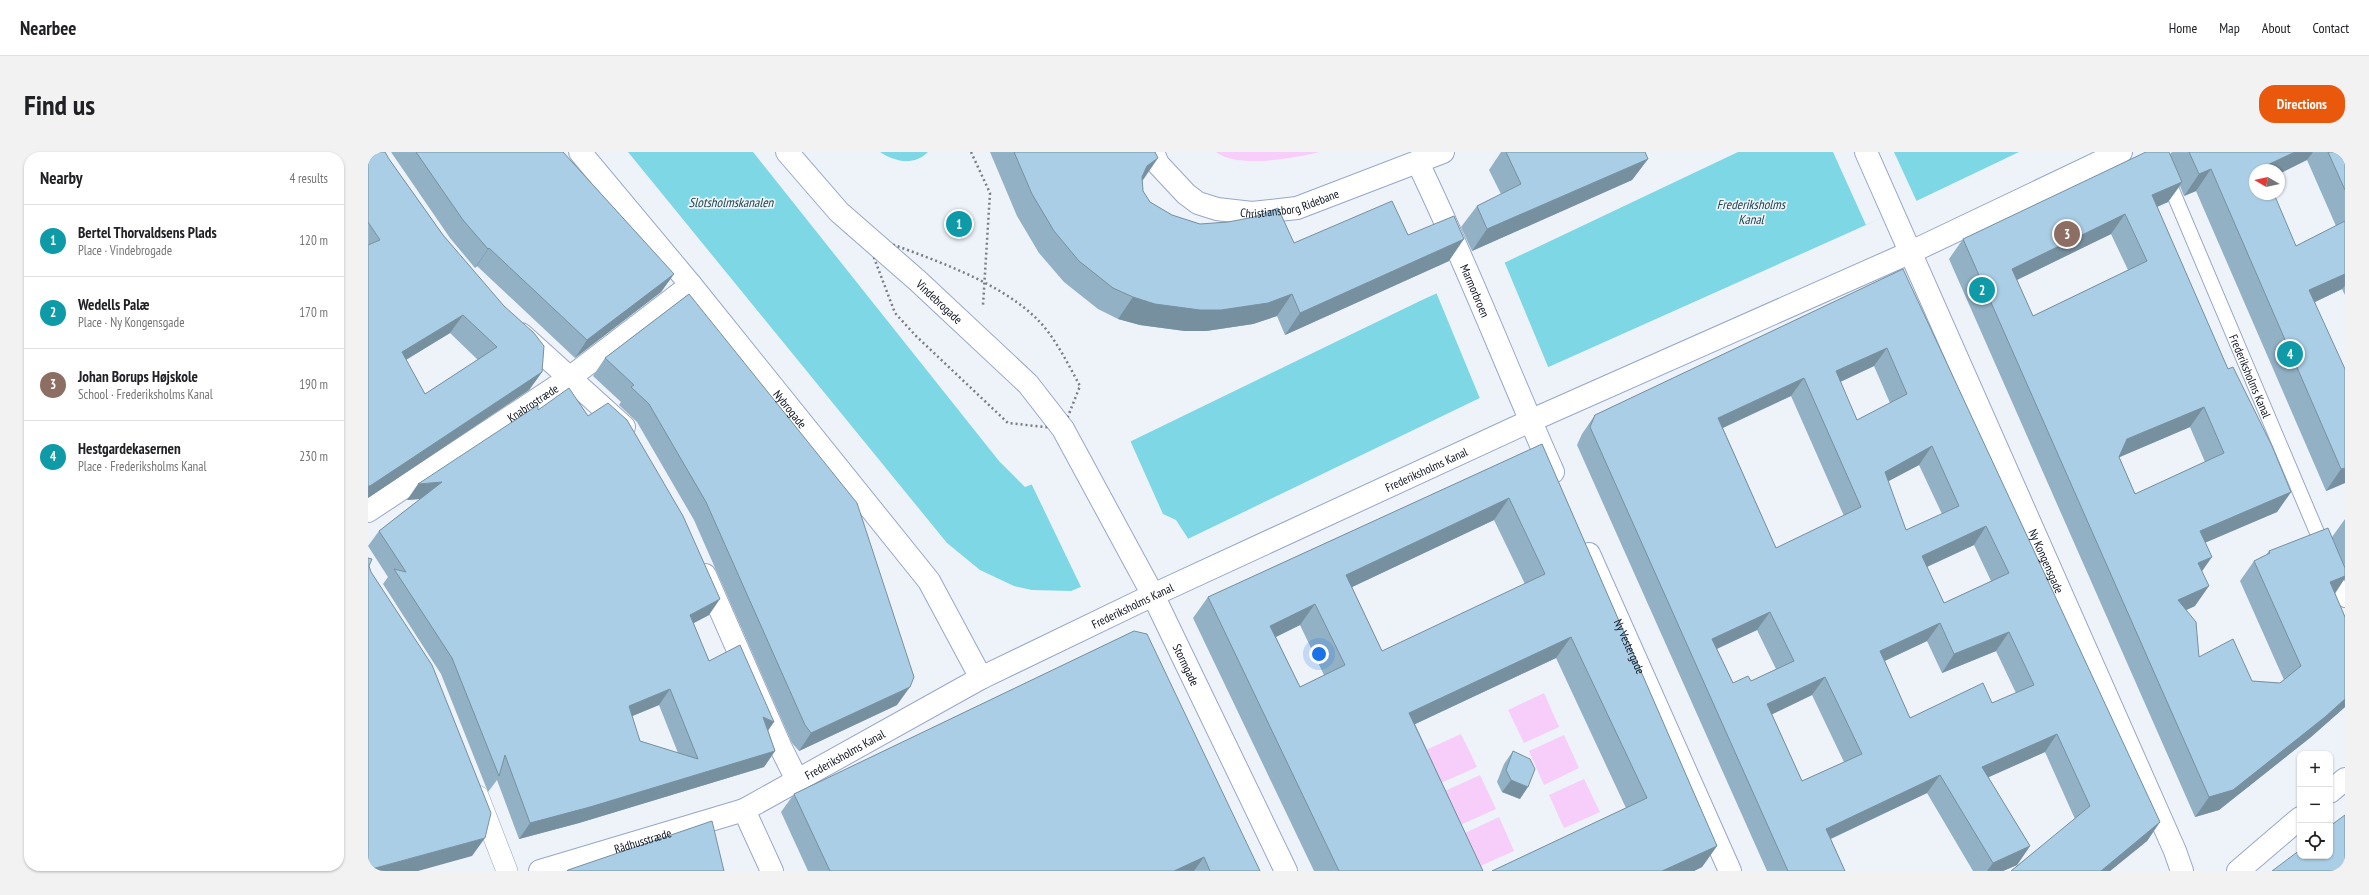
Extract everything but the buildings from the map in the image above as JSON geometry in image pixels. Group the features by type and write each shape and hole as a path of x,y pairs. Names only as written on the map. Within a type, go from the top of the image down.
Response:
{"street":[{"name":"Nybrogade","path":"580,152 691,285 929,581 981,678"},
{"name":"Vindebrogade","path":"787,152 827,200 1028,384 1063,429 1081,461"},
{"name":"Christiansborg Ridebane","path":"1153,152 1158,164 1186,194 1198,203 1217,209 1252,212 1297,208 1418,163 1442,152"},
{"name":"Ny Kongensgade","path":"1866,152 2172,844 2182,871"},
{"name":"Frederiksholms Kanal","path":"744,810 981,678 1152,595 1530,421 1909,252 2121,152"},
{"name":"Marmorbroen","path":"1418,163 1469,273 1530,421"},
{"name":"Knabrostræde","path":"368,511 568,379 691,285"},
{"path":"507,321 568,379 626,428 634,442"},
{"path":"1530,421 1562,493"},
{"name":"Stormgade","path":"1081,461 1152,595 1286,871"},
{"name":"Ny Vestergade","path":"1582,537 1730,871"},
{"path":"696,555 781,748 797,780"},
{"path":"2333,789 2345,779"},
{"path":"472,782 507,871"},
{"path":"744,810 772,871"},
{"name":"Rådhusstræde","path":"540,871 744,810"},
{"path":"2238,871 2297,821"}],"lane":[{"name":"Frederiksholms Kanal","path":"2156,152 2345,600"}],"path":[{"path":"971,152 990,193 985,284 978,337"},
{"path":"865,234 962,273 985,284 1016,301 1038,320 1065,359 1080,386 1063,429 1008,423 916,336 895,313 865,234"}],"shaded area":[{"path":"1216,152 1320,152 1266,161 1251,161 1225,157"},
{"path":"1544,693 1559,727 1524,743 1508,710"},
{"path":"1461,734 1477,767 1441,783 1426,750"},
{"path":"1564,735 1579,768 1544,785 1529,751"},
{"path":"1480,775 1496,809 1460,825 1445,791"},
{"path":"1584,779 1600,812 1564,828 1549,795"},
{"path":"1499,817 1514,851 1478,867 1463,834"}],"water":[{"name":"Frederiksholms Kanal","path":"628,152 753,152 999,461 1025,487 1080,466 1422,300 1506,262 1738,152 2019,152 1866,225 1486,395 1136,564 1071,591 1032,590 1014,586 980,570 947,543"},
{"path":"880,152 928,152 917,159 904,161 892,158"}],"pier":[{"path":"1833,152 1894,152 1917,202 1866,225"},
{"path":"1504,261 1549,369 1481,401 1436,292"},
{"path":"1129,438 1163,514 1176,520 1189,540 1082,589 1031,483 1079,464"}],"place":[{"name":"Bertel Thorvaldsens Plads","path":"959,224"},
{"name":"Johan Borups Højskole","path":"2067,234"},
{"name":"Wedells Palæ","path":"1982,290"},
{"name":"Hestgardekasernen","path":"2290,354"}],"water label":[{"name":"Slotsholmskanalen","path":"731,202"}]}
